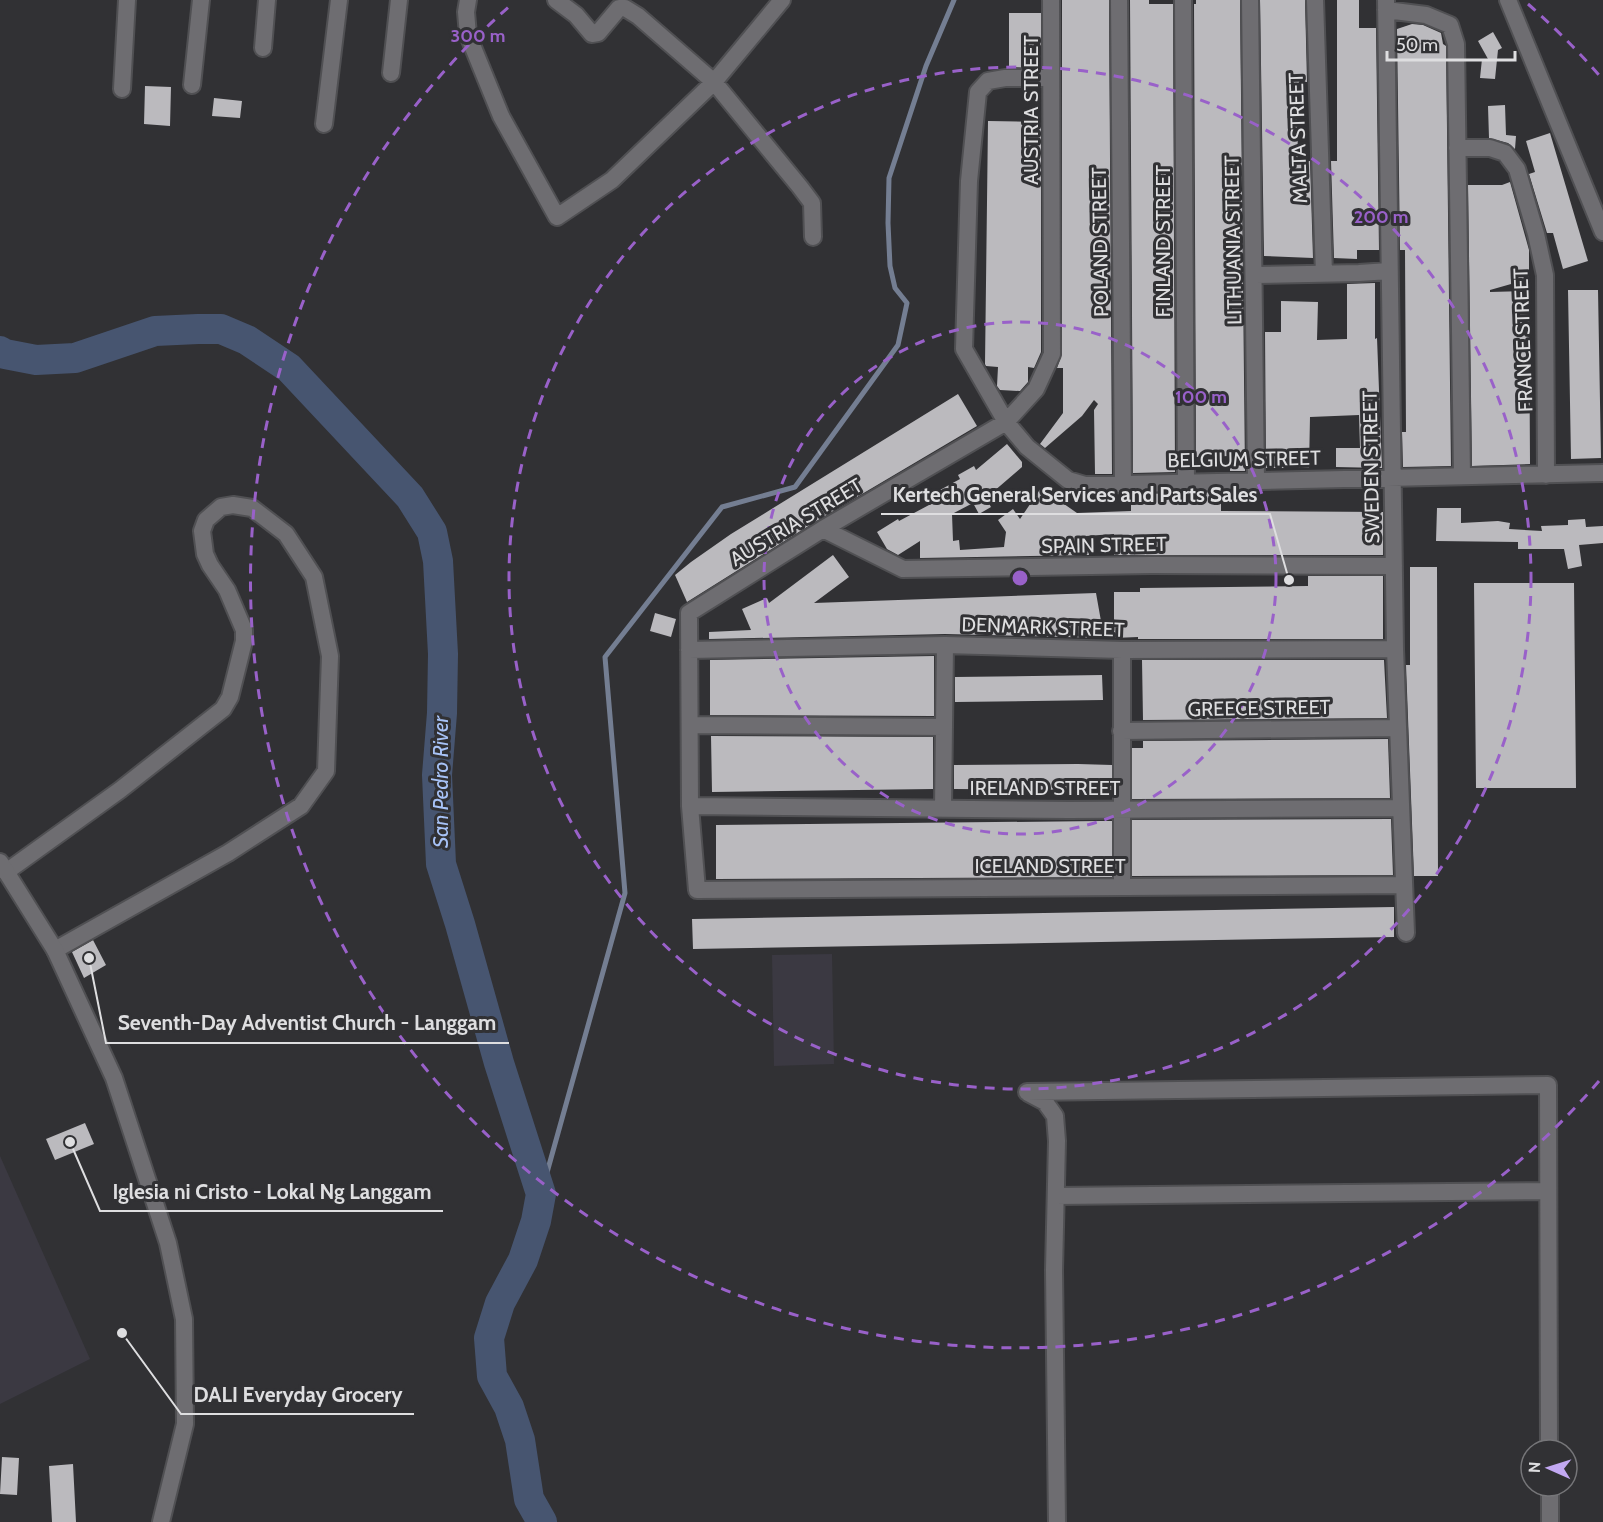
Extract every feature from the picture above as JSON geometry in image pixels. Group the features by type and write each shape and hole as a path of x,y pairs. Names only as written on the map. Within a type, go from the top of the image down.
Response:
{"street":[{"path":"122,89 127,0"},
{"path":"192,85 201,0"},
{"path":"263,48 267,0"},
{"path":"324,124 339,0"},
{"path":"391,73 399,0"},
{"path":"468,0 466,12 468,35 501,116 557,216 612,180 714,82 782,0"},
{"path":"556,0 576,15 592,34 598,33 619,8 626,8 714,82 812,203 813,237"},
{"name":"AUSTRIA STREET","path":"697,890 690,806 689,613 823,529 1006,422 1036,389 1052,354 1051,0"},
{"name":"POLAND STREET","path":"1119,0 1124,484"},
{"name":"FINLAND STREET","path":"1183,0 1186,482"},
{"name":"LITHUANIA STREET","path":"1250,0 1256,480"},
{"name":"MALTA STREET","path":"1315,0 1324,274"},
{"path":"1508,0 1603,232"},
{"path":"1386,5 1426,15 1450,25 1456,44 1462,475"},
{"name":"SWEDEN STREET","path":"1386,5 1395,649 1406,933"},
{"name":"BELGIUM STREET","path":"1051,78 1005,78 988,81 978,92 969,182 964,349 1006,422 1027,447 1068,480 1085,485 1603,473"},
{"name":"FRANCE STREET","path":"1457,148 1490,148 1505,153 1516,169 1536,234 1545,275 1546,475"},
{"path":"1255,275 1389,271"},
{"path":"55,950 228,853 302,806 326,771 330,656 314,577 286,534 252,508 232,505 221,507 206,520 202,531 205,554 227,590 243,630 243,641 230,697 223,709 120,790 3,867 55,950 122,1099 168,1243 184,1319 185,1424 161,1522"},
{"name":"SPAIN STREET","path":"823,529 903,569 1151,564 1394,566"},
{"path":"943,808 945,645"},
{"name":"DENMARK STREET","path":"689,650 945,645 1122,650 1395,649"},
{"path":"1122,650 1122,887"},
{"path":"690,725 944,727"},
{"name":"GREECE STREET","path":"1121,731 1397,728"},
{"name":"IRELAND STREET","path":"690,806 1121,810 1400,808"},
{"name":"ICELAND STREET","path":"697,890 1403,885"},
{"path":"1058,1522 1054,1270 1057,1141 1055,1116 1045,1102 1027,1092 1548,1085 1549,1438"},
{"path":"1056,1197 1548,1191"},
{"path":"1550,1498 1550,1522"}],"shaded area":[{"path":"832,954 834,1064 774,1066 772,955"},
{"path":"0,1156 90,1359 0,1404"}],"building":[{"path":"1062,0 1109,0 1112,474 1095,474 1094,410 1098,404 1094,400 1082,416 1045,448 1040,444 1063,413 1063,368 1057,368 1062,354"},
{"path":"1130,0 1149,0 1149,4 1173,4 1175,472 1133,473"},
{"path":"1196,0 1240,0 1245,471 1230,471 1230,456 1196,457 1194,4"},
{"path":"1260,0 1305,0 1307,82 1305,82 1305,106 1297,106 1298,161 1310,161 1313,258 1264,256"},
{"path":"1337,0 1359,0 1359,28 1376,28 1379,250 1357,250 1357,259 1334,258 1331,161 1337,161"},
{"path":"1009,13 1041,13 1041,68 1009,67"},
{"path":"1412,24 1423,25 1441,33 1443,44 1446,46 1451,466 1403,467 1402,432 1406,432 1405,250 1400,250 1397,29"},
{"path":"1493,32 1502,48 1498,50 1495,79 1480,78 1482,59 1488,59 1478,41"},
{"path":"145,86 171,87 170,126 144,124"},
{"path":"214,98 242,101 240,118 212,116"},
{"path":"1505,105 1506,135 1516,136 1515,149 1508,143 1489,138 1488,106"},
{"path":"988,121 1041,122 1041,352 1034,368 1028,367 1028,382 1020,391 1000,390 997,386 998,367 985,364"},
{"path":"1550,133 1588,261 1563,269 1553,233 1547,233 1529,174 1535,172 1526,141"},
{"path":"1510,182 1529,250 1529,279 1490,290 1490,292 1529,291 1530,464 1472,466 1468,185 1502,185"},
{"path":"1375,283 1375,339 1377,338 1382,468 1336,467 1336,448 1360,448 1359,415 1310,417 1309,468 1266,468 1265,332 1281,332 1281,301 1318,302 1317,340 1347,339 1347,284"},
{"path":"1568,290 1598,290 1601,458 1571,459"},
{"path":"958,394 977,426 818,520 687,602 675,575 691,562 731,534"},
{"path":"1007,444 1022,462 1022,467 986,498 991,507 979,514 973,503 952,514 953,541 959,540 960,550 1004,547 1006,532 998,520 1013,509 1020,519 1041,488 1077,513 1131,511 1131,494 1221,492 1221,511 1383,512 1383,555 1114,555 1114,534 1086,536 1089,555 920,558 920,541 898,555 887,549 877,532 944,497 940,490 960,479 958,475 974,466 976,470"},
{"path":"1437,508 1461,508 1461,523 1498,521 1510,523 1509,529 1542,531 1541,526 1568,525 1568,520 1585,519 1586,527 1603,526 1603,543 1579,545 1582,566 1568,569 1564,549 1518,549 1518,542 1436,541"},
{"path":"833,555 849,577 814,603 1096,593 1104,638 945,634 709,639 709,632 751,630 742,609 767,598 769,603"},
{"path":"1410,567 1437,567 1438,876 1414,876 1406,665 1410,665"},
{"path":"1308,576 1383,576 1383,639 1114,638 1114,592 1140,592 1140,588 1308,586"},
{"path":"1474,583 1574,583 1576,788 1476,788"},
{"path":"655,613 676,619 671,637 650,631"},
{"path":"934,656 934,716 710,715 710,660"},
{"path":"1142,660 1384,660 1387,718 1143,720"},
{"path":"1102,675 1103,700 955,702 955,677"},
{"path":"711,736 933,737 933,789 712,792"},
{"path":"1388,739 1390,798 1132,799 1132,748 1143,748 1143,741"},
{"path":"954,765 1112,765 1112,790 954,789"},
{"path":"1391,819 1393,875 1132,876 1132,820"},
{"path":"1112,821 1112,877 716,879 716,825"},
{"path":"1394,907 1394,937 693,949 692,919"},
{"path":"93,940 106,965 84,978 72,952"},
{"path":"85,1123 94,1144 55,1160 46,1139"},
{"path":"2,1457 19,1458 17,1495 0,1494"},
{"path":"73,1464 76,1522 52,1522 49,1466"}],"waterway":[{"path":"541,1194 625,893 605,657 722,507 795,487 898,345 907,303 895,288 890,266 889,178 926,66 954,0"},
{"name":"San Pedro River","path":"0,351 36,360 75,358 155,331 221,329 247,340 289,368 410,497 432,532 438,561 443,654 442,713 437,775 441,864 499,1063 541,1194 536,1221 523,1260 500,1303 489,1338 492,1376 509,1407 520,1440 529,1499 542,1522"}],"place":[{"name":"Kertech General Services and Parts Sales","path":"1289,580"},
{"name":"Seventh-Day Adventist Church - Langgam","path":"89,958"},
{"name":"Iglesia ni Cristo - Lokal Ng Langgam","path":"70,1142"},
{"name":"DALI Everyday Grocery","path":"122,1333"}]}
